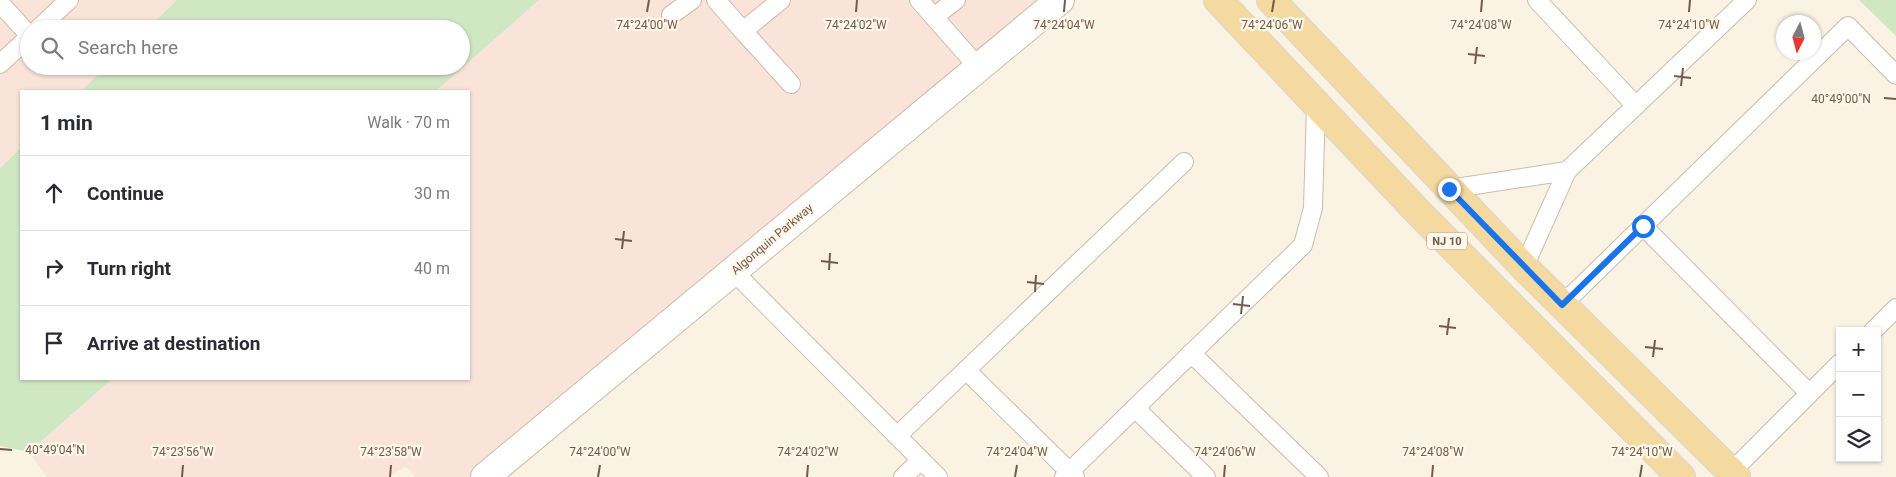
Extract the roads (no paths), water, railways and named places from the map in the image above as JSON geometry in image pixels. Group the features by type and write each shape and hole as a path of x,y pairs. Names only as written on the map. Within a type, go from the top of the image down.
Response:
{"main road":[{"name":"NJ 10","path":"1218,0 1418,212 1681,477"},
{"name":"NJ 10","path":"1271,0 1524,267 1733,474"},
{"path":"1295,0 1318,51"}],"street":[{"name":"Algonquin Parkway","path":"484,477 1060,0"}],"lane":[{"path":"48,20 69,0"},
{"path":"671,15 692,0"},
{"path":"716,0 791,84"},
{"path":"743,31 781,0"},
{"path":"919,0 978,67"},
{"path":"934,17 956,0"},
{"path":"1537,0 1636,106"},
{"path":"1524,267 1567,171 1747,0"},
{"path":"0,3 20,26"},
{"path":"1562,305 1848,26 1896,75"},
{"path":"0,64 20,45"},
{"path":"966,370 1069,475 1135,408 1303,245 1313,208 1316,105"},
{"path":"897,436 1184,162"},
{"path":"1449,189 1567,171"},
{"path":"1643,226 1809,393"},
{"path":"733,271 938,477"},
{"path":"1876,327 1896,308"},
{"path":"1191,353 1319,477"},
{"path":"1733,474 1836,367"},
{"path":"1135,408 1206,477"},
{"path":"903,477 921,460"}]}
